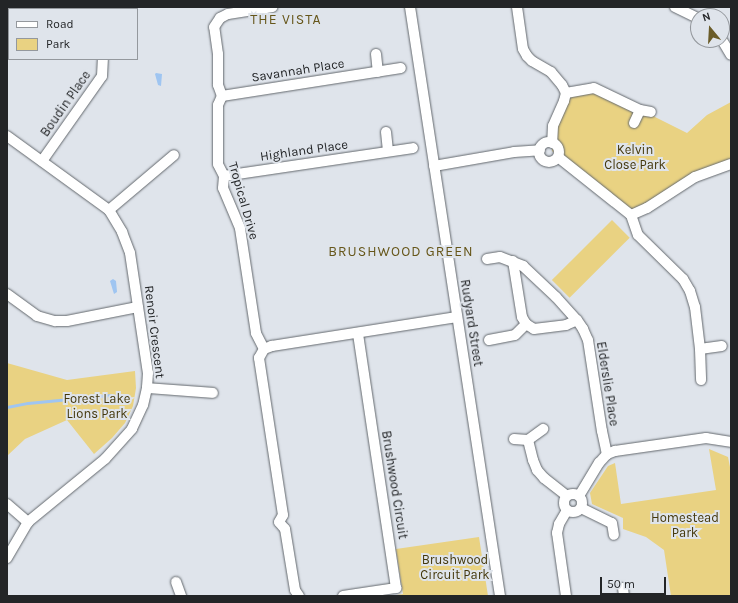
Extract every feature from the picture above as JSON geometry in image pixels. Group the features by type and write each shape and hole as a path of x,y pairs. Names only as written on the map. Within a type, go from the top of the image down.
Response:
{"street":[{"name":"Tropical Drive","path":"264,349 256,333 240,228 224,188 224,176 218,164 218,105 222,96 218,85 218,54 214,27 220,18 228,14 272,7"},
{"name":"Rudyard Street","path":"410,7 500,596"},
{"path":"517,7 523,49 532,61 551,72 562,85 566,93 553,126 552,143 559,150 558,157 552,162 545,161 541,157 540,150"},
{"path":"675,7 690,14"},
{"path":"376,54 378,72"},
{"name":"Boudin Place","path":"42,161 100,80 104,68 103,60"},
{"path":"536,76 542,67"},
{"name":"Savannah Place","path":"222,96 401,68"},
{"path":"566,93 594,88 640,110 651,112"},
{"path":"634,123 640,110"},
{"path":"386,132 388,151"},
{"name":"Renoir Crescent","path":"7,136 110,210 122,232 130,253 148,373 148,388 143,405 132,429 119,445 28,522 7,558"},
{"path":"434,166 514,152 540,150 545,144 552,143"},
{"name":"Highland Place","path":"224,176 413,148"},
{"path":"110,210 174,155"},
{"path":"558,157 631,214 638,235 683,279 690,291 695,307 700,349 701,380"},
{"path":"631,214 647,208 695,176 731,164"},
{"name":"Elderslie Place","path":"487,259 500,257 523,266 577,320 588,340 607,454"},
{"path":"513,261 522,317 526,324 534,329 566,325 577,320"},
{"path":"7,294 37,316 55,321 67,321 138,307"},
{"path":"299,596 295,590 286,529 279,522 283,515 259,358 264,349 272,346 457,318"},
{"path":"489,340 515,335 526,324"},
{"name":"Brushwood Circuit","path":"343,596 396,588 358,333"},
{"path":"700,349 722,346"},
{"path":"148,388 213,393"},
{"path":"514,439 528,440 543,429"},
{"path":"578,496 599,463 607,454 706,438 731,442"},
{"path":"528,440 537,470 544,478 567,496"},
{"path":"573,494 578,496 582,502 581,508 574,513 567,510 564,503 567,496 573,494"},
{"path":"7,504 28,522"},
{"path":"581,508 612,523 614,535"},
{"path":"566,596 557,533 559,524 567,510"},
{"path":"176,582 180,596"}],"green space":[{"name":"Kelvin Close Park","path":"588,88 651,112 655,117 687,133 707,115 731,102 731,164 631,215 552,151 552,143 566,93"},
{"path":"612,220 630,238 570,298 552,280"},
{"name":"Forest Lake Lions Park","path":"7,363 67,380 135,371 136,388 133,406 125,423 112,438 94,454 67,420 25,439 7,456"},
{"name":"Homestead Park","path":"709,449 728,457 731,472 731,596 671,596 664,550 646,537 623,529 623,518 592,504 590,493 608,466 615,463 621,504 716,490"},
{"name":"Brushwood Circuit Park","path":"479,537 488,596 390,596 403,594 396,549"}],"water":[{"path":"156,73 162,74 161,86 158,85"},
{"path":"113,279 116,281 117,292 114,294 110,281"}],"waterway":[{"path":"7,407 28,403 111,395"}],"district":[{"name":"THE VISTA","path":"286,20"},
{"name":"BRUSHWOOD GREEN","path":"401,252"}]}
